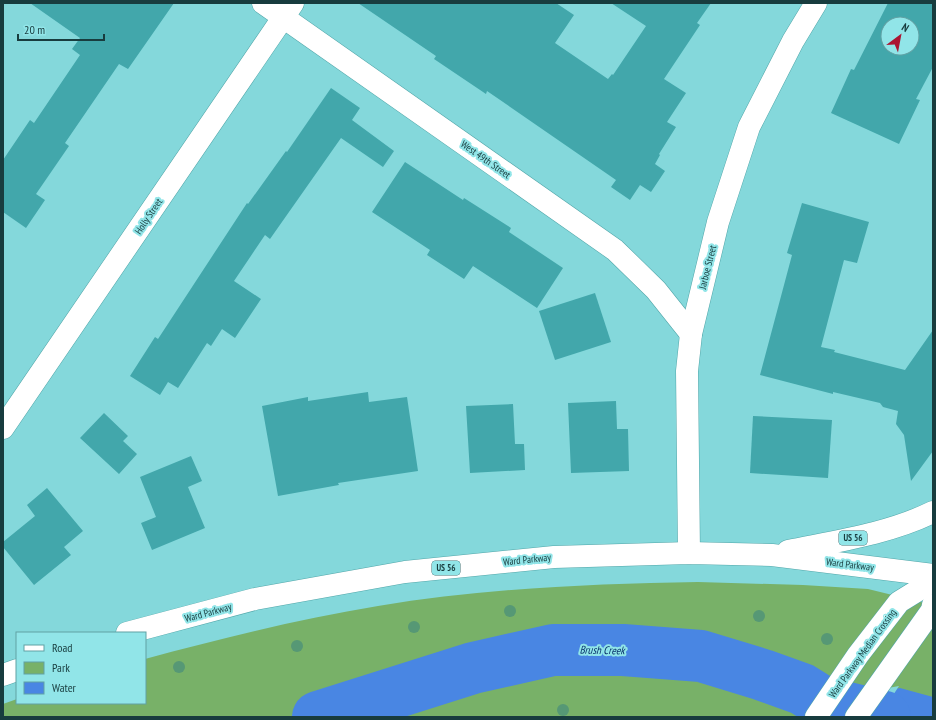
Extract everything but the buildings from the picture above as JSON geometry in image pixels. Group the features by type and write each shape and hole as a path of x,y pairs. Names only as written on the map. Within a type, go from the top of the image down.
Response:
{"main road":[{"name":"West 49th Street","path":"263,3 288,10 614,250 656,290 691,334"},
{"name":"Jarboe Street","path":"689,553 688,371 691,334 718,222 749,127 793,41 816,3"},
{"name":"Holly Street","path":"3,428 288,10"},
{"name":"US 56","path":"772,555 877,532 933,512"},
{"name":"Ward Parkway","path":"131,632 255,599 405,572 554,557 689,553 772,555 933,575"},
{"name":"Ward Parkway Median Crossing","path":"816,717 858,655 899,602 933,581"},
{"path":"856,717 890,667 932,610 933,604"},
{"path":"3,675 16,670"}],"green space":[{"path":"698,582 803,585 868,589 933,605 933,717 3,717 3,704 16,699 16,704 146,704 146,659 232,636 290,623 378,606 458,595 538,588"}],"water":[{"path":"900,688 933,697 933,717 836,717 823,702"}],"pier":[{"path":"899,686 879,717 834,717 821,703 822,700"}],"waterway":[{"name":"Brush Creek","path":"318,717 473,668 553,650 623,650 701,656 802,689 823,702 885,717"}]}
